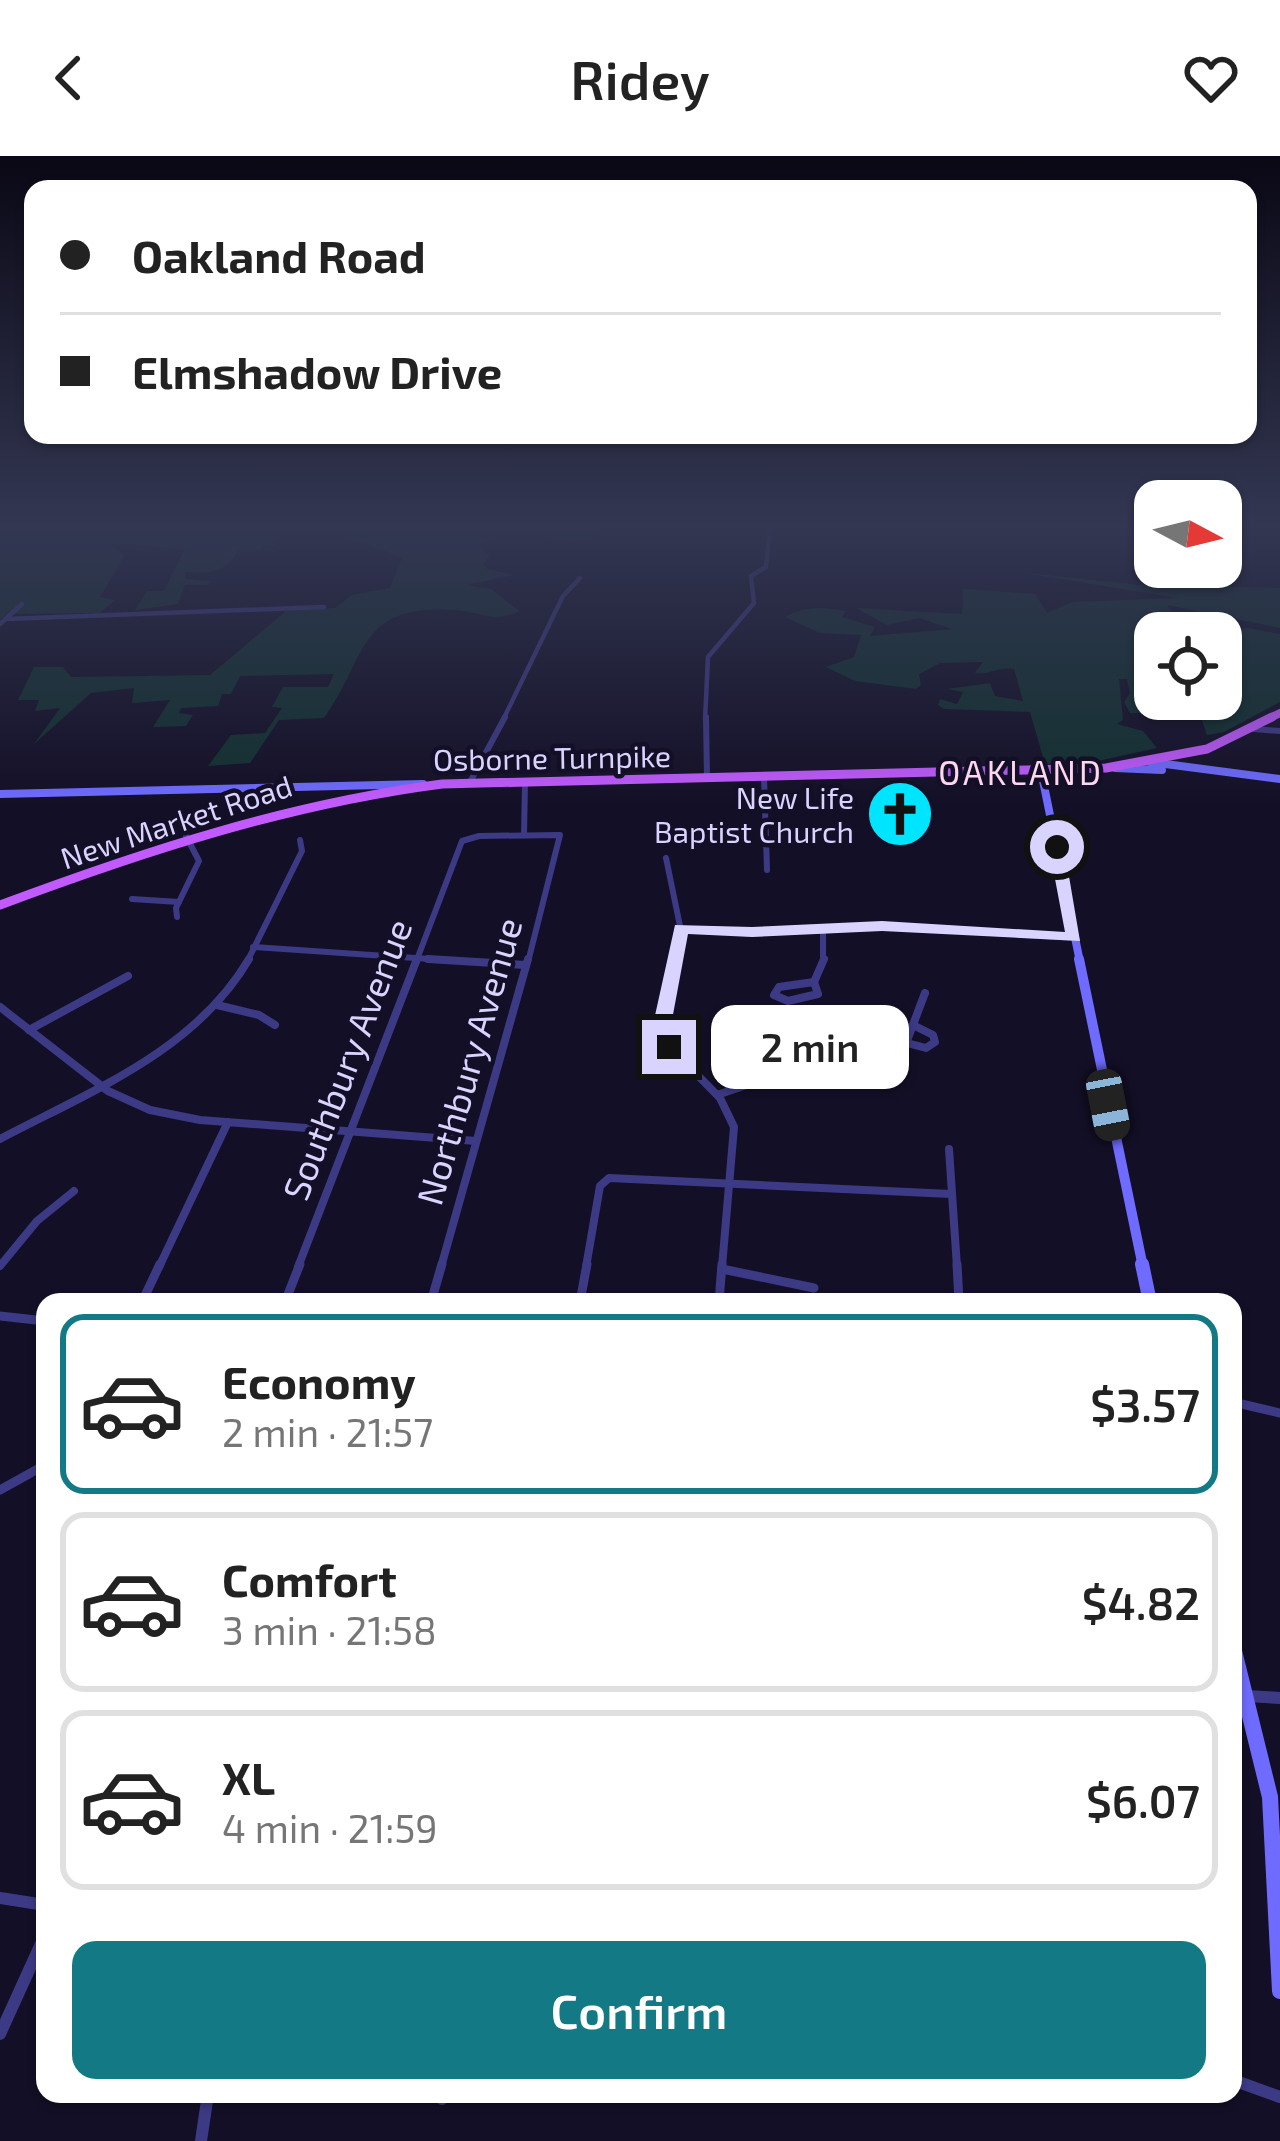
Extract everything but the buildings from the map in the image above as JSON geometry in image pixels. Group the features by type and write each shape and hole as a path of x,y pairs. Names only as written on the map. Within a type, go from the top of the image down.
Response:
{"main road":[{"name":"Osborne Turnpike","path":"442,784 1106,768 1169,759 1254,729 1280,713"},
{"name":"New Market Road","path":"0,905 186,836 378,788 442,784"}],"street":[{"path":"0,625 5,620"},
{"path":"469,784 553,620"},
{"path":"707,778 706,664 741,620"},
{"path":"1254,729 1280,731"},
{"path":"1169,759 1183,768"},
{"path":"1150,762 1280,779"},
{"path":"1106,768 1219,772"},
{"path":"1042,771 1148,1293"},
{"path":"764,777 767,870"},
{"path":"524,782 524,835"},
{"path":"310,786 328,788 334,798"},
{"path":"0,794 378,788"},
{"name":"Northbury Avenue","path":"434,1293 562,836 524,835"},
{"name":"Southbury Avenue","path":"287,1293 465,839 524,835"},
{"path":"177,917 179,902 199,861 186,836"},
{"path":"0,1139 179,1038 217,1005 302,851 300,840"},
{"path":"666,858 681,928 663,1020 669,1047 720,1094 734,1127 720,1293"},
{"path":"132,899 179,902"},
{"path":"681,928 903,926 1074,938"},
{"path":"814,982 779,987 773,995 788,1001 818,994 814,982 826,955 823,930"},
{"path":"252,947 526,965"},
{"path":"29,1030 128,976"},
{"path":"720,1094 792,1070 870,1062 907,1042 917,1028 925,993"},
{"path":"217,1005 275,1024"},
{"path":"0,1007 98,1084 150,1110 228,1122 476,1141"},
{"path":"907,1042 926,1048 935,1042 933,1035 917,1028"},
{"path":"663,1072 682,1063"},
{"path":"146,1293 228,1122"},
{"path":"949,1150 958,1293"},
{"path":"582,1293 600,1186 605,1180 624,1177 951,1194"},
{"path":"0,1266 28,1230 74,1191"},
{"path":"722,1269 814,1288"},
{"path":"0,1316 36,1320"},
{"path":"1242,1404 1280,1413"},
{"path":"0,1490 36,1470"},
{"path":"1242,1678 1270,1796 1280,1991"},
{"path":"1247,1696 1280,1698"},
{"path":"0,1898 36,1904"},
{"path":"0,2034 36,1955"},
{"path":"1242,2083 1280,2097"},
{"path":"201,2141 207,2103"}],"green space":[{"path":"276,620 391,620 369,638 324,718 279,720 250,763 208,766 231,735 265,733 282,708 272,707 283,687 328,687 334,674 240,676 231,694 222,694 218,706 181,708 179,713 193,715 186,726 153,727 170,700 132,703 134,688 91,693 34,744 60,708 35,711 39,700 18,700 34,667 63,667 71,677 210,675"},
{"path":"791,620 851,620 875,627 870,636 952,629 924,620 1134,620 1134,713 1124,702 1130,693 1127,679 1119,679 1123,720 1117,724 1143,731 1157,748 1089,763 1045,764 1030,712 938,705 940,699 957,704 963,692 947,689 990,683 995,696 1023,701 1014,669 975,673 983,662 940,663 919,674 921,685 916,689 855,681 826,667 854,657 861,635 820,633"},
{"path":"877,620 912,620 887,625"},
{"path":"1242,620 1242,620 1280,620 1280,628"},
{"path":"1242,628 1280,634 1280,702 1224,732 1207,735 1202,720 1242,720"}],"place":[{"name":"New Life Baptist Church","path":"900,814"}],"district":[{"name":"OAKLAND","path":"1021,772"}],"route":[{"path":"669,1047 663,1020 681,928 752,932 882,926 1074,938 1057,847"}]}
